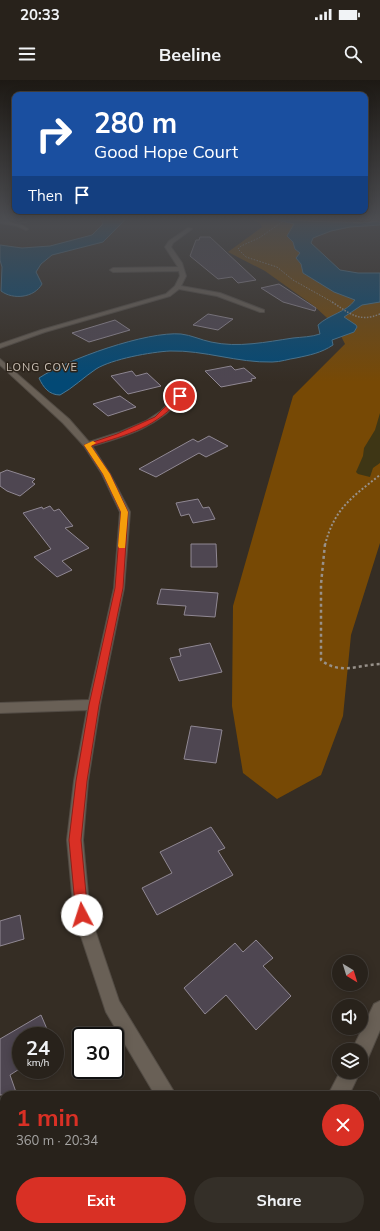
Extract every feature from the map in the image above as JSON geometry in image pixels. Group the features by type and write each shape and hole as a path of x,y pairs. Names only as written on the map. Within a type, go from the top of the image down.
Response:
{"street":[{"path":"0,346 86,318 168,295 178,287 183,276 182,274"},
{"path":"178,287 218,294 262,312"},
{"path":"0,362 66,421 87,445 106,474 125,512 119,588 94,705 81,781 75,840 82,915 112,1006 164,1091"},
{"path":"87,445 119,435 157,418 180,396"},
{"path":"0,708 94,705"},
{"path":"365,1043 380,1010"},
{"path":"340,1091 347,1079"}],"path":[{"path":"285,274 293,280 312,289 355,317 365,319 375,317 380,314"},
{"path":"380,475 351,499 337,514 331,524 324,550 320,588 321,660 326,665 336,669 346,669 360,665 380,664"}],"shaded area":[{"path":"269,274 345,274 380,288 380,543 351,635 343,716 321,775 277,799 243,773 232,706 233,606 293,396 345,344 336,326 314,306"}],"sand":[{"path":"380,413 380,463 373,468 370,477 358,474 356,472 363,456 364,448 375,430"}],"water":[{"path":"2,274 37,274 42,284 38,289 29,295 11,296 1,291"},
{"path":"304,274 380,274 380,302 362,305 344,317 356,325 357,327 354,332 332,340 333,345 320,352 278,362 246,361 183,351 142,354 103,365 60,395 53,394 47,390 39,378 69,363 108,348 166,334 188,335 221,344 242,344 262,343 320,334 318,325 347,308 355,300 334,292"}],"building":[{"path":"212,274 249,274 256,280 238,283 232,277 218,279"},
{"path":"279,284 316,308 315,311 283,302 261,288"},
{"path":"208,314 233,319 218,330 193,325"},
{"path":"115,320 130,330 89,342 72,333"},
{"path":"231,366 235,370 244,368 256,378 251,379 252,381 221,387 205,371"},
{"path":"132,371 136,376 147,373 161,386 128,394 111,376"},
{"path":"120,396 136,407 108,416 93,404"},
{"path":"209,436 228,446 206,457 199,453 156,477 139,469 193,439 198,442"},
{"path":"7,470 35,479 32,482 35,484 20,496 7,491 0,486 0,473"},
{"path":"198,499 203,508 209,507 215,519 193,523 189,514 181,516 176,503"},
{"path":"50,506 54,511 59,509 73,526 65,528 89,548 62,561 72,570 57,577 34,557 51,549 23,513"},
{"path":"191,544 216,544 217,567 191,567"},
{"path":"161,589 218,593 215,617 184,615 186,606 157,604"},
{"path":"210,643 222,672 179,681 170,658 181,656 179,649"},
{"path":"191,726 222,730 216,763 184,759"},
{"path":"211,827 225,848 218,851 233,875 157,915 142,888 172,873 160,852"},
{"path":"20,915 24,939 0,946 0,921"},
{"path":"256,940 273,958 263,966 291,996 256,1030 226,995 205,1014 184,988 235,943 243,952"},
{"path":"41,1015 46,1027 20,1027"},
{"path":"12,1032 12,1074 10,1075 16,1091 0,1091 0,1039"}],"slow traffic":[{"path":"93,443 87,445 106,474 125,512 122,546"}],"district":[{"name":"LONG COVE","path":"42,367"}],"route":[{"path":"82,915 75,840 81,781 94,705 119,588 125,512 106,474 87,445 142,426 157,418 180,396"}]}
